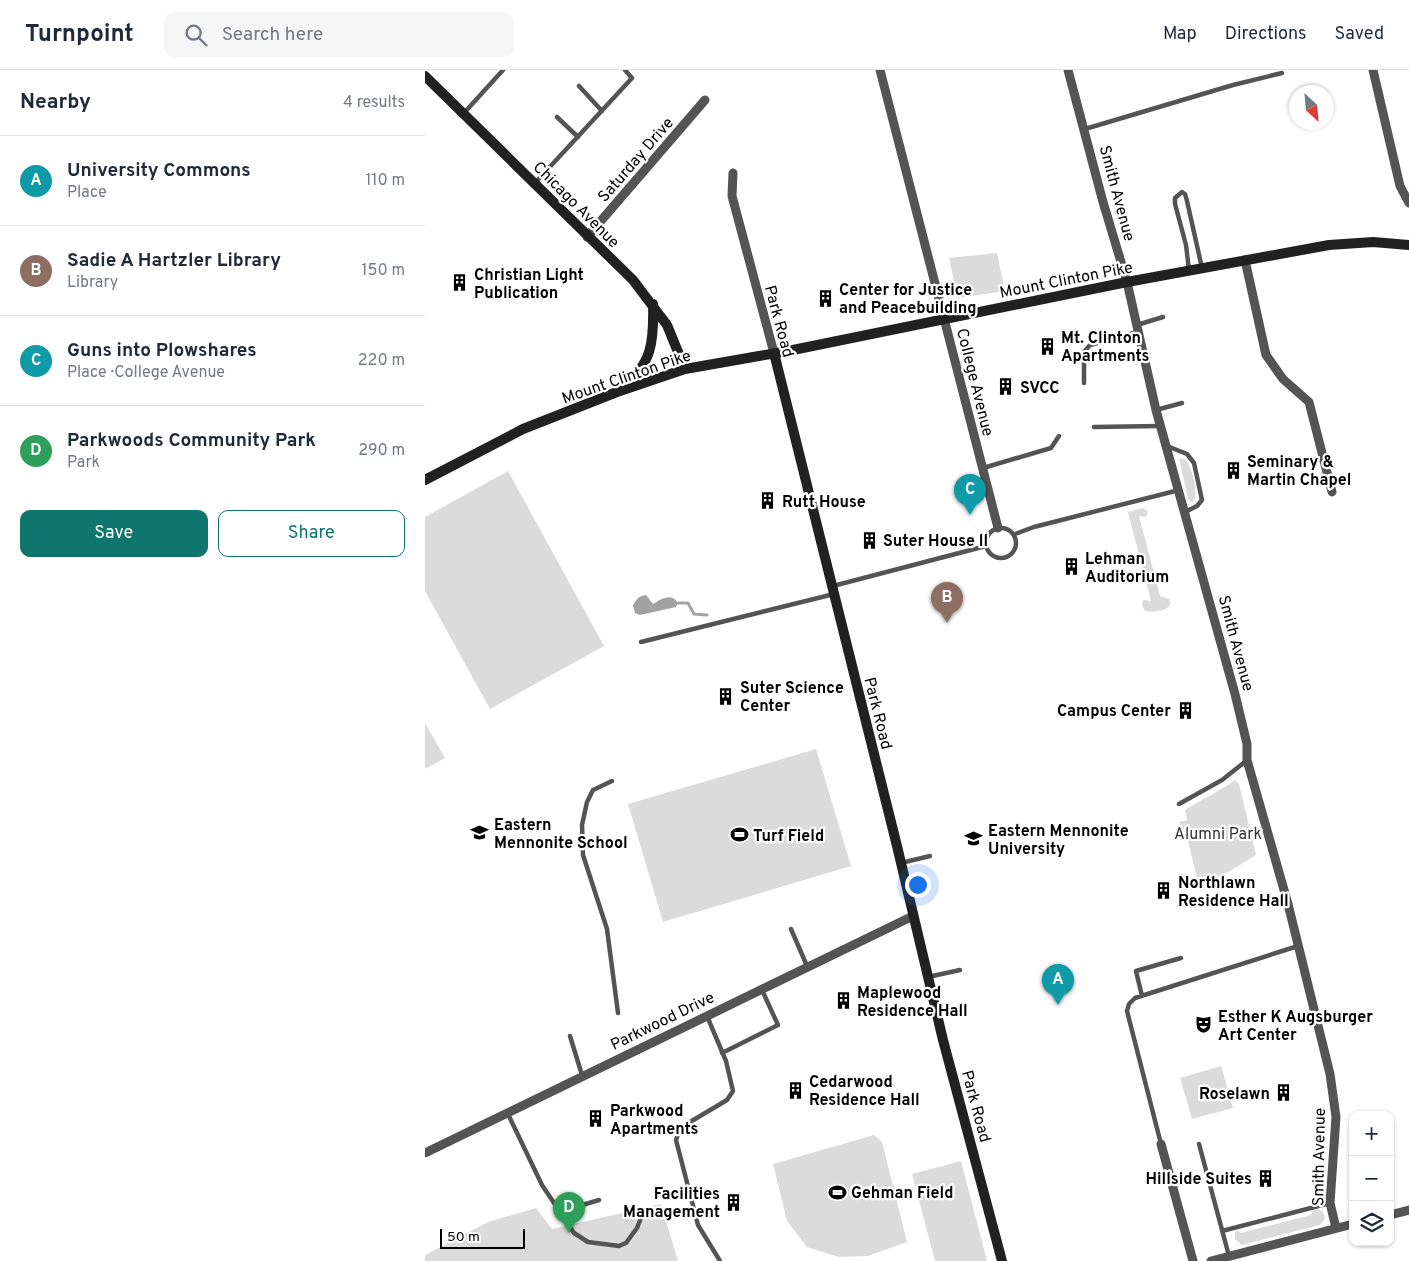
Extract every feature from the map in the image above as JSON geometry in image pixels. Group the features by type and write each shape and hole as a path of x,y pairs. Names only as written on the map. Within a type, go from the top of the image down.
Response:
{"street":[{"name":"College Avenue","path":"880,70 998,528"},
{"name":"Smith Avenue","path":"1068,70 1103,202 1127,282 1160,426 1235,694 1247,744 1247,760 1298,946 1334,1095 1336,1117 1330,1203 1336,1228"},
{"path":"1373,70 1400,186 1409,203"},
{"name":"Chicago Avenue","path":"425,76 535,183 587,237 633,280 653,303 673,336 685,369"},
{"name":"Saturday Drive","path":"587,237 705,100"},
{"name":"Park Road","path":"733,173 732,196 774,353 928,977 1002,1261"},
{"name":"Mount Clinton Pike","path":"425,480 492,443 606,396 685,369 1245,260 1340,244 1373,242 1409,245"},
{"path":"1245,260 1266,355 1283,379 1309,402 1332,492"},
{"path":"606,396 632,378 649,356 654,333 653,303"},
{"name":"Parkwood Drive","path":"425,1152 913,916"},
{"path":"1161,1144 1193,1261"},
{"path":"1394,1214 1409,1210"},
{"path":"1211,1261 1349,1225"}],"lane":[{"path":"464,113 503,70"},
{"path":"535,183 632,78 625,70"},
{"path":"1085,129 1233,86 1282,74"},
{"path":"579,86 602,110"},
{"path":"557,117 578,137"},
{"path":"1189,270 1186,244 1175,204 1175,198 1182,192 1185,194 1187,201 1202,268"},
{"path":"1084,383 1084,352 1090,345 1137,329 1163,317"},
{"path":"1156,410 1182,404"},
{"path":"1094,427 1160,426"},
{"path":"983,468 1051,448 1059,436"},
{"path":"1166,446 1187,454 1193,463 1202,500 1197,506 1185,512"},
{"path":"1015,534 1034,527 1179,490"},
{"path":"998,528 1007,528 1015,534 1016,548 1006,558 995,557 986,546 987,536 998,528"},
{"path":"641,642 986,546"},
{"path":"1179,804 1222,780 1247,760"},
{"path":"612,780 593,790 587,802 582,835 583,855 607,929 618,1013"},
{"path":"901,863 930,856"},
{"path":"791,930 807,966"},
{"path":"1161,1144 1127,1011 1131,1001 1298,946"},
{"path":"1143,996 1135,970 1181,958"},
{"path":"928,977 960,970"},
{"path":"722,1053 778,1025 761,988"},
{"path":"707,1015 722,1053 733,1086 733,1093 727,1100 680,1128 676,1140 698,1225 720,1261"},
{"path":"570,1036 582,1075"},
{"path":"507,1112 542,1185 574,1233 588,1242 619,1246 626,1243 637,1228 643,1213"},
{"path":"1199,1144 1229,1256"},
{"path":"559,1212 599,1200"},
{"path":"1223,1231 1330,1203"}],"green space":[{"path":"997,253 1005,291 958,298 949,258"},
{"path":"1179,458 1185,459 1192,472 1195,484 1195,499 1192,502 1188,499"},
{"path":"508,471 604,646 490,709 425,591 425,517"},
{"path":"1143,508 1148,512 1146,517 1139,516 1160,596 1169,599 1171,604 1163,610 1156,612 1145,611 1142,606 1143,600 1151,601 1128,512"},
{"path":"425,723 445,758 425,769"},
{"name":"Turf Field","path":"816,749 851,866 663,922 628,804"},
{"name":"Alumni Park","path":"1235,780 1239,784 1256,855 1230,871 1199,885 1186,834 1179,822 1187,820 1185,810"},
{"path":"1221,1066 1233,1108 1192,1119 1180,1078"},
{"name":"Gehman Field","path":"874,1135 882,1142 907,1242 868,1256 839,1257 807,1247 787,1221 773,1164"},
{"path":"961,1161 987,1261 935,1261 912,1174"},
{"path":"661,1204 678,1261 425,1261 425,1255 488,1222 536,1208 552,1229"},
{"path":"1317,1209 1323,1212 1325,1218 1320,1225 1242,1245 1235,1239 1235,1232 1237,1230 1241,1233 1311,1215"}],"shaded area":[{"path":"646,595 653,604 669,597 678,603 676,607 640,615 635,613 633,606 635,601"}],"waterway":[{"path":"678,603 688,603 694,614 707,615"}],"place":[{"name":"Christian Light Publication","path":"460,283"},
{"name":"Center for Justice and Peacebuilding","path":"825,298"},
{"name":"Mt. Clinton Apartments","path":"1047,346"},
{"name":"SVCC","path":"1006,387"},
{"name":"Seminary & Martin Chapel","path":"1233,470"},
{"name":"Rutt House","path":"768,501"},
{"name":"Guns into Plowshares","path":"970,515"},
{"name":"Suter House ll","path":"869,540"},
{"name":"Lehman Auditorium","path":"1071,567"},
{"name":"Sadie A Hartzler Library","path":"947,623"},
{"name":"Suter Science Center","path":"726,696"},
{"name":"Campus Center","path":"1185,710"},
{"name":"Eastern Mennonite School","path":"480,833"},
{"name":"Turf Field","path":"739,835"},
{"name":"Eastern Mennonite University","path":"974,839"},
{"name":"Northlawn Residence Hall","path":"1164,891"},
{"name":"Maplewood Residence Hall","path":"843,1001"},
{"name":"University Commons","path":"1058,1005"},
{"name":"Esther K Augsburger Art Center","path":"1204,1025"},
{"name":"Cedarwood Residence Hall","path":"795,1090"},
{"name":"Roselawn","path":"1284,1093"},
{"name":"Parkwood Apartments","path":"596,1119"},
{"name":"Hillside Suites","path":"1266,1178"},
{"name":"Gehman Field","path":"837,1192"},
{"name":"Facilities Management","path":"734,1202"},
{"name":"Parkwoods Community Park","path":"569,1233"}]}
